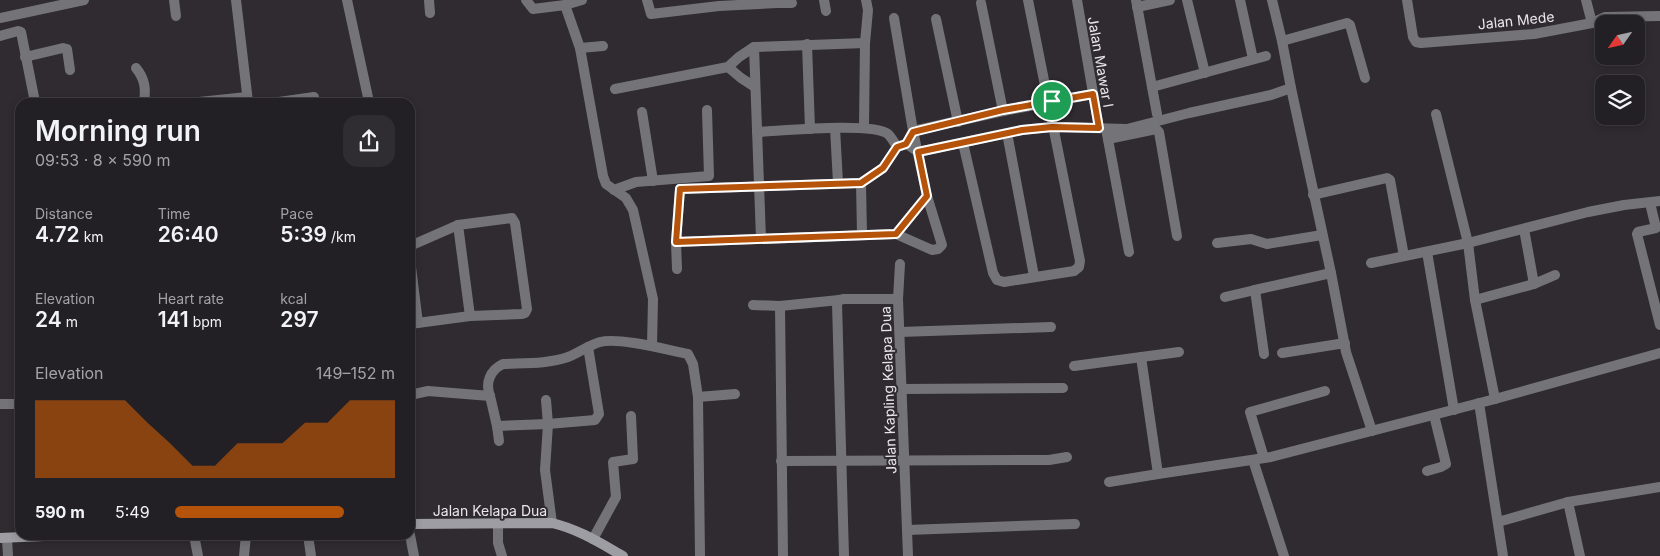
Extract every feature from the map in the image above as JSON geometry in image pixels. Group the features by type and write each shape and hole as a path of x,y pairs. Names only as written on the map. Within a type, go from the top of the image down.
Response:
{"main road":[{"name":"Jalan Kelapa Dua","path":"415,524 552,524 568,527 622,556"}],"street":[{"path":"0,18 84,0"},
{"path":"174,0 176,16"},
{"path":"236,0 248,98"},
{"path":"347,0 368,98"},
{"path":"429,0 430,13"},
{"path":"526,0 533,9 565,5 582,0"},
{"path":"647,0 651,14 719,6 777,2 792,3"},
{"path":"824,0 826,11"},
{"path":"864,127 865,43 868,10 866,0"},
{"path":"963,143 993,274 998,280 1004,282 1074,270 1079,267 1080,261 1028,0"},
{"name":"Jalan Mawar I","path":"1077,0 1093,94 1104,132 1129,252"},
{"path":"1157,114 1137,4 1170,0"},
{"path":"1187,0 1205,73"},
{"path":"1240,0 1253,58"},
{"path":"1272,0 1345,343 1372,431"},
{"name":"Jalan Mede","path":"1407,0 1413,37 1416,42 1534,34 1592,23 1604,17 1660,16"},
{"path":"1586,0 1592,23"},
{"path":"981,3 1003,110"},
{"path":"565,5 580,48 603,176 606,184 626,198 633,210 637,224 653,299 652,346"},
{"path":"676,242 896,234 932,250 938,249 942,245 927,196 913,132 894,18"},
{"path":"936,19 958,122"},
{"path":"1282,41 1347,23 1350,25 1365,78"},
{"path":"0,36 20,31 34,98"},
{"path":"615,89 728,67 754,47 865,43"},
{"path":"807,44 810,129"},
{"path":"580,48 603,46"},
{"path":"754,47 761,239"},
{"path":"25,57 64,48 69,53 70,70"},
{"path":"1152,87 1266,56"},
{"path":"728,67 756,87"},
{"path":"136,68 144,81 146,90 145,98"},
{"path":"1104,132 1271,95 1290,88"},
{"path":"677,269 676,242 680,189 861,183 883,168 913,132 1003,110 1093,94"},
{"path":"307,98 314,97"},
{"path":"614,190 636,182 709,176 707,110"},
{"path":"642,112 653,181"},
{"path":"1436,114 1468,243 1475,300 1495,399"},
{"path":"757,132 864,127 887,134 902,146 918,152 1008,133 1052,127 1104,132 1156,129 1159,132 1177,236"},
{"path":"835,128 838,183"},
{"path":"1008,133 1034,276"},
{"path":"1313,195 1387,178 1390,180 1404,256"},
{"path":"861,183 862,235"},
{"path":"896,234 927,196"},
{"path":"1371,263 1468,243 1588,212 1624,205 1655,202 1656,228 1638,232 1637,234 1656,290 1660,325"},
{"path":"415,244 458,225 510,218 514,220 527,309 522,314 470,316 415,324"},
{"path":"458,225 470,316"},
{"path":"1524,229 1534,284"},
{"path":"1217,242 1251,239 1267,244 1322,235"},
{"path":"1427,252 1454,410"},
{"path":"898,299 900,264"},
{"path":"1225,297 1331,273"},
{"path":"1475,300 1534,284 1555,275"},
{"path":"1255,290 1264,354"},
{"name":"Jalan Kapling Kelapa Dua","path":"753,305 780,306 839,300 898,299 908,556"},
{"path":"839,300 836,303 844,556"},
{"path":"780,306 783,556"},
{"path":"900,332 1051,327"},
{"path":"499,441 488,390 488,381 496,368 503,364 553,362 570,357 601,341 652,346 688,354 695,371 698,397 700,556"},
{"path":"1282,353 1345,343"},
{"path":"497,426 595,420 599,414 588,347"},
{"path":"1074,366 1179,352"},
{"path":"1109,482 1264,458 1454,410 1660,353"},
{"path":"1141,357 1158,474"},
{"path":"902,390 1062,388"},
{"path":"415,394 428,391 490,396"},
{"path":"1264,458 1250,412 1325,391"},
{"path":"698,397 735,394"},
{"path":"546,400 548,424 545,470 552,524"},
{"path":"1479,403 1503,556"},
{"path":"0,404 14,404"},
{"path":"1437,414 1449,449"},
{"path":"1427,471 1446,464 1437,414"},
{"path":"592,539 616,497 613,462 633,460 631,416"},
{"path":"781,461 1049,460 1066,457"},
{"path":"1253,460 1284,556"},
{"path":"1498,522 1568,502 1660,487"},
{"path":"1568,502 1580,556"},
{"path":"498,524 498,543 502,556"},
{"path":"907,530 1075,524"},
{"path":"3,538 8,556"},
{"path":"195,540 198,556"},
{"path":"244,556 246,540"},
{"path":"309,540 311,556"},
{"path":"411,540 414,556"}],"route":[{"path":"1093,94 1099,128 1052,127 1022,130 918,152 927,196 896,234 676,242 680,189 861,183 883,168 897,147 906,144 913,132 1003,110 1052,101 1093,94"}]}
